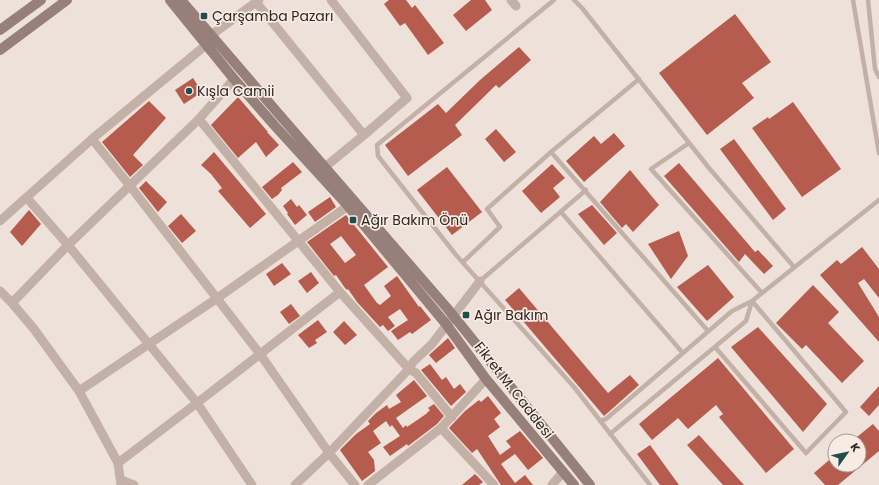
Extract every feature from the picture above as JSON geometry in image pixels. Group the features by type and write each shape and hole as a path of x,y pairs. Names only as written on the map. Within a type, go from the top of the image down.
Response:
{"main road":[{"path":"0,30 41,0"},
{"path":"0,50 67,0"},
{"name":"Fikret M. Caddesi","path":"170,0 234,79 348,206 446,324 486,379 574,485"},
{"path":"181,0 210,36 453,315 590,485"}],"street":[{"path":"325,167 407,98 331,0"},
{"path":"210,36 258,1 364,135"},
{"path":"0,222 92,139 206,45"},
{"path":"12,303 68,245 199,119 234,79"},
{"path":"199,119 340,292 409,368 416,373 452,417"},
{"path":"92,139 260,354 329,453 355,485"},
{"path":"26,198 68,245 196,403 252,485"},
{"path":"79,391 216,299 348,206"},
{"path":"295,485 329,453 413,362 432,344 480,281"},
{"path":"0,291 12,303 53,354 79,391 118,463 121,483 134,485"},
{"path":"118,463 340,292"},
{"path":"368,485 441,428 486,379"},
{"path":"441,428 488,483"},
{"path":"552,485 563,472"}],"lane":[{"path":"554,0 377,145 378,156 463,262 574,387 650,485"},
{"path":"574,0 582,8 689,143 794,267"},
{"path":"853,0 879,153"},
{"path":"868,0 875,69 879,77"},
{"path":"463,262 500,227 487,209 639,79"},
{"path":"689,143 651,169 762,293"},
{"path":"552,152 708,331"},
{"path":"480,281 586,190"},
{"path":"600,421 606,419 682,352 732,311 752,301 879,200"},
{"path":"561,212 682,352"},
{"path":"610,434 746,321 752,301"},
{"path":"715,347 806,452 846,412 752,301"}],"building":[{"path":"389,0 406,0 412,8 415,5 444,43 428,55 405,23 400,26 384,4"},
{"path":"471,0 485,0 492,10 466,31 453,15"},
{"path":"735,14 771,62 742,83 754,98 707,135 659,73"},
{"path":"519,47 531,60 499,88 496,85 455,125 462,135 408,176 385,145 438,104 446,113 480,80"},
{"name":"Kışla Camii","path":"193,78 202,92 184,104 175,90"},
{"path":"238,97 279,145 266,157 256,142 238,158 211,125"},
{"path":"149,101 166,118 133,155 143,165 130,177 102,142"},
{"path":"793,102 841,169 802,197 752,128 768,117 769,119"},
{"path":"496,129 516,152 504,162 485,139"},
{"path":"614,133 625,146 584,182 566,161 594,136 601,144"},
{"path":"734,139 786,209 773,220 720,149"},
{"path":"214,152 266,214 250,228 218,191 222,188 211,174 201,165"},
{"path":"293,162 302,172 281,188 282,190 278,195 272,199 262,187"},
{"path":"679,163 755,252 758,250 773,266 764,274 745,254 739,262 664,176"},
{"path":"552,164 565,178 553,188 560,197 541,213 522,191"},
{"path":"447,167 482,212 452,235 417,190"},
{"path":"630,170 659,205 633,232 626,224 622,228 600,202"},
{"path":"146,181 167,202 158,212 139,188"},
{"path":"330,197 336,207 315,222 308,212"},
{"path":"291,199 297,207 299,205 307,215 295,225 283,206"},
{"path":"592,205 617,233 604,245 578,214"},
{"path":"29,210 41,224 22,246 10,232"},
{"path":"181,214 196,231 182,243 168,226"},
{"path":"346,215 388,267 364,285 377,303 380,305 391,296 384,286 397,276 419,307 420,306 431,320 412,334 410,332 398,340 391,331 408,320 400,309 388,317 395,326 388,331 383,325 380,327 357,302 348,289 347,290 345,288 336,275 334,276 307,242","holes":["341,236 356,255 345,263 330,244"]},
{"path":"679,231 688,256 671,279 648,244"},
{"path":"862,247 879,269 879,298 864,279 858,283 879,317 879,342 820,275 837,260 841,264"},
{"path":"282,263 291,274 274,286 266,274"},
{"path":"708,265 734,297 707,321 677,287"},
{"path":"311,272 319,283 307,293 298,281"},
{"path":"813,285 839,312 828,323 864,361 842,383 806,345 802,349 776,323"},
{"path":"519,288 608,393 630,375 639,385 604,416 505,300"},
{"path":"291,304 300,316 289,324 280,312"},
{"path":"318,320 327,332 315,340 317,343 309,348 298,335"},
{"path":"344,321 357,335 345,345 333,332"},
{"path":"758,327 827,404 803,432 731,347"},
{"path":"448,338 455,348 436,363 429,355"},
{"path":"718,358 794,449 766,473 719,417 723,414 716,405 688,429 678,418 652,440 639,424"},
{"path":"430,364 442,380 446,377 454,389 460,384 466,392 451,406 421,370"},
{"path":"414,380 427,396 396,418 403,428 406,425 407,427 426,414 430,410 428,408 434,404 444,416 437,424 408,446 407,444 390,456 383,447 400,436 392,425 390,427 386,421 373,431 381,443 368,452 374,460 375,471 362,481 340,450 356,434 370,424 368,421 376,413 387,405 389,409 401,402 396,395"},
{"path":"879,386 879,405 869,416 860,407"},
{"path":"488,396 501,413 494,419 500,427 488,436 500,455 511,447 506,441 520,431 543,458 528,470 515,454 501,464 515,483 525,475 533,485 501,485 477,449 472,453 449,428 465,411 479,400 481,402"},
{"path":"873,424 879,431 879,451 867,461 867,433 862,433"},
{"path":"699,435 744,485 723,485 687,445"},
{"path":"650,445 679,485 660,485 637,454"},
{"path":"827,462 827,473 852,473 838,485 825,485 814,473"},
{"path":"475,474 483,482 479,485 462,485"}],"place":[{"name":"Çarşamba Pazarı","path":"204,16"},
{"name":"Kışla Camii","path":"189,91"},
{"name":"Ağır Bakım Önü","path":"353,220"},
{"name":"Ağır Bakım","path":"466,315"}]}
